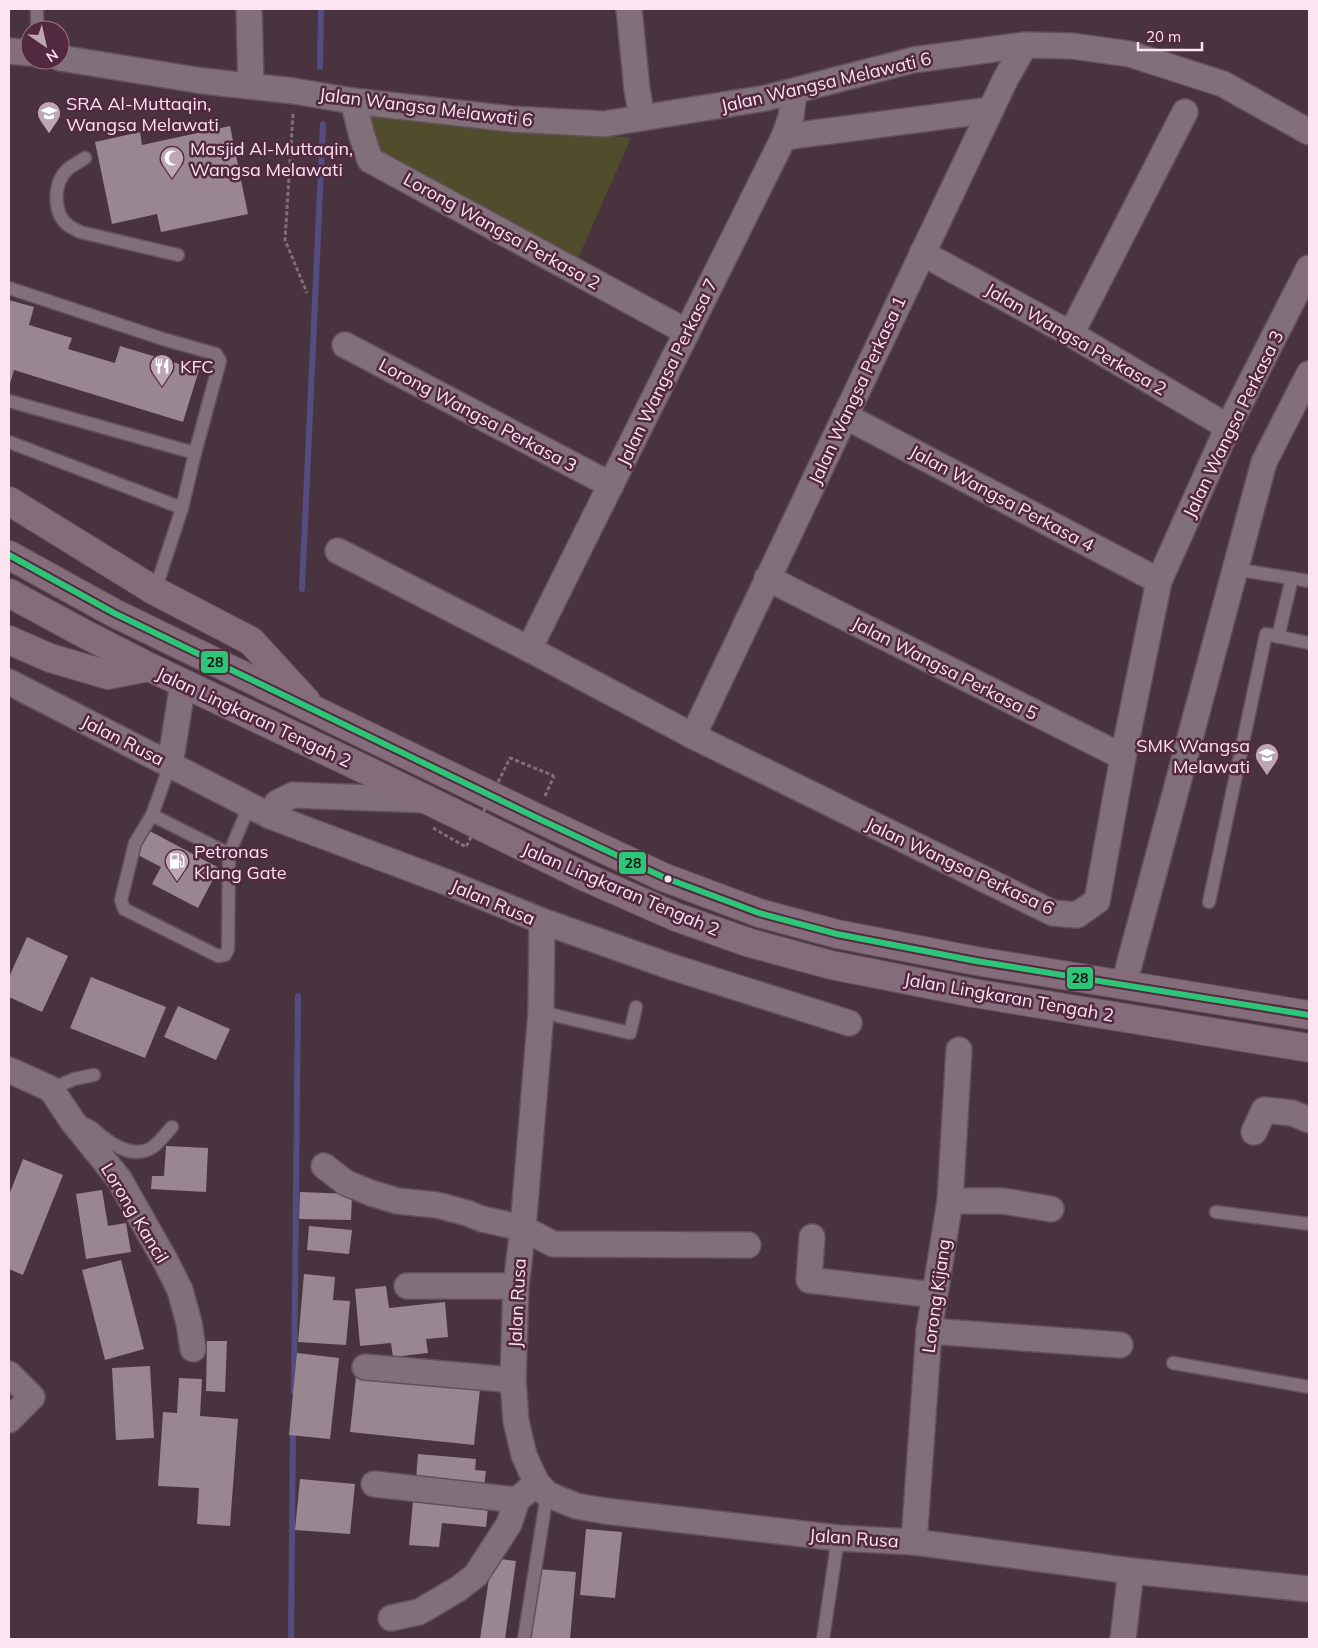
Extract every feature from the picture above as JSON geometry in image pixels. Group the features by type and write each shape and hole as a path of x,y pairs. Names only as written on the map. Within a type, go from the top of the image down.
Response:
{"highway":[{"path":"9,501 155,591 251,641 317,712"},
{"name":"Jalan Lingkaran Tengah 2","path":"9,555 114,613 317,712 663,877 759,913 837,934 976,961 1309,1015"},
{"name":"Jalan Lingkaran Tengah 2","path":"9,593 149,667 583,876 676,917 750,943 830,965 973,993 1309,1048"},
{"path":"9,640 50,658 108,675 149,667"}],"street":[{"path":"249,9 251,86"},
{"path":"629,9 637,89 642,118"},
{"name":"Jalan Wangsa Melawati 6","path":"70,60 203,81 294,91 353,101 511,119 604,124 766,98 913,60 1025,45 1072,46 1130,54 1222,84 1309,132"},
{"name":"Jalan Wangsa Perkasa 1","path":"693,736 1006,78 1025,45"},
{"name":"Jalan Wangsa Perkasa 7","path":"529,649 784,137 791,117 794,92"},
{"name":"Lorong Wangsa Perkasa 2","path":"353,101 370,160 687,332"},
{"path":"784,137 991,110"},
{"path":"1071,334 1185,112"},
{"name":"Jalan Wangsa Perkasa 2","path":"922,253 1071,334 1228,427"},
{"name":"Jalan Wangsa Perkasa 3","path":"1159,581 1228,427 1309,268"},
{"name":"Lorong Wangsa Perkasa 3","path":"345,345 611,485"},
{"path":"1124,984 1264,462 1309,374"},
{"name":"Jalan Wangsa Perkasa 4","path":"845,416 1159,581"},
{"path":"338,552 529,649 693,736"},
{"name":"Jalan Wangsa Perkasa 5","path":"768,578 1123,758"},
{"name":"Jalan Wangsa Perkasa 6","path":"693,736 1053,913 1077,914 1097,901 1123,758 1159,581"},
{"name":"Jalan Rusa","path":"9,682 259,811 446,882 542,921 541,1012 523,1228 516,1286 513,1380 519,1438 524,1455 542,1489 576,1506 605,1511 838,1538 914,1542 1131,1571 1309,1589"},
{"path":"170,764 183,683"},
{"path":"259,811 294,795 426,800"},
{"path":"542,921 672,967 849,1022"},
{"name":"Lorong Kijang","path":"914,1542 929,1331 950,1201 959,1050"},
{"path":"9,1070 51,1089"},
{"name":"Lorong Kancil","path":"51,1089 73,1122 119,1179 166,1262 180,1290 189,1323 192,1349"},
{"path":"1254,1132 1264,1110 1292,1113 1309,1120"},
{"path":"324,1166 346,1183 371,1193 398,1201 444,1207 490,1222 523,1228 553,1244 748,1245"},
{"path":"950,1201 1003,1201 1051,1208"},
{"path":"812,1237 809,1280 934,1295"},
{"path":"407,1286 516,1286"},
{"path":"929,1331 1120,1345"},
{"path":"364,1367 513,1380"},
{"path":"9,1374 32,1397 9,1420"},
{"path":"374,1484 517,1500 542,1489"},
{"path":"391,1618 419,1612 458,1589 476,1575 510,1524 517,1500"},
{"path":"1123,1639 1131,1571"}],"lane":[{"path":"85,158 67,170 60,183 56,198 61,216 69,226 80,232 178,255"},
{"path":"9,288 163,339 216,354 220,361 182,508 155,591"},
{"path":"9,401 195,453"},
{"path":"9,442 182,508"},
{"path":"1234,569 1309,581"},
{"path":"1278,637 1292,578"},
{"path":"1209,902 1266,634 1309,643"},
{"path":"170,764 152,815 135,843 121,900 124,909 218,956 226,955 228,949 229,854 259,811"},
{"path":"152,815 229,854"},
{"path":"541,1012 630,1033 636,1007"},
{"path":"51,1089 74,1079 94,1075"},
{"path":"73,1122 91,1126 104,1138 124,1150 137,1153 153,1147 172,1127"},
{"path":"1216,1212 1309,1224"},
{"path":"1173,1363 1309,1387"},
{"path":"524,1639 542,1489"},
{"path":"823,1639 838,1538"}],"path":[{"path":"294,91 285,240 308,293"},
{"path":"433,828 466,847 510,758 554,776"}],"shaded area":[{"path":"362,108 631,138 576,263 373,152"}],"building":[{"name":"Masjid Al-Muttaqin, Wangsa Melawati","path":"230,126 248,214 161,232 157,214 112,224 95,142 140,132 142,145"},
{"path":"9,300 34,307 29,325 72,338 68,349 115,363 120,346 199,370 183,422 14,370 9,387"},
{"path":"148,830 219,868 198,908 152,884 161,867 136,854"},
{"path":"27,937 68,956 42,1012 9,997 9,977"},
{"path":"91,977 166,1007 145,1058 70,1028"},
{"path":"178,1006 230,1029 216,1060 164,1037"},
{"path":"166,1146 208,1148 206,1192 151,1189 152,1176 164,1176"},
{"path":"23,1159 63,1175 23,1275 9,1269 9,1195"},
{"path":"102,1190 108,1226 126,1223 131,1252 86,1259 76,1194"},
{"path":"300,1192 352,1194 351,1220 299,1219"},
{"path":"309,1226 352,1230 349,1254 307,1250"},
{"path":"121,1260 144,1349 105,1360 82,1270"},
{"path":"304,1274 335,1277 333,1300 350,1301 346,1345 298,1342"},
{"path":"386,1286 389,1308 445,1302 448,1337 426,1339 428,1353 393,1357 391,1343 360,1346 355,1289"},
{"path":"207,1341 227,1341 225,1392 206,1391"},
{"path":"297,1353 339,1358 330,1439 289,1435"},
{"path":"150,1366 154,1438 116,1440 112,1368"},
{"path":"356,1377 480,1389 474,1445 350,1432"},
{"path":"179,1378 202,1379 200,1416 238,1419 230,1526 197,1524 199,1488 158,1486 163,1412 177,1413"},
{"path":"418,1454 476,1459 475,1470 486,1471 484,1486 416,1480"},
{"path":"300,1479 355,1484 350,1534 295,1530"},
{"path":"413,1501 488,1507 486,1527 442,1523 439,1547 409,1545"},
{"path":"586,1529 622,1532 615,1598 580,1595"},
{"path":"492,1558 516,1561 505,1639 480,1639"},
{"path":"537,1569 576,1572 570,1639 531,1639"}],"waterway":[{"path":"320,67 321,9"},
{"path":"302,589 323,124"},
{"path":"294,1392 298,996"},
{"path":"291,1639 293,1427"}],"transit line":[{"name":"28","path":"9,555 114,613 535,817 663,877 759,913 837,934 976,961 1309,1015"}],"place":[{"name":"SRA Al-Muttaqin, Wangsa Melawati","path":"49,134"},
{"name":"Masjid Al-Muttaqin, Wangsa Melawati","path":"172,179"},
{"name":"KFC","path":"162,387"},
{"name":"SMK Wangsa Melawati","path":"1267,776"},
{"name":"Petronas Klang Gate","path":"177,882"}]}
